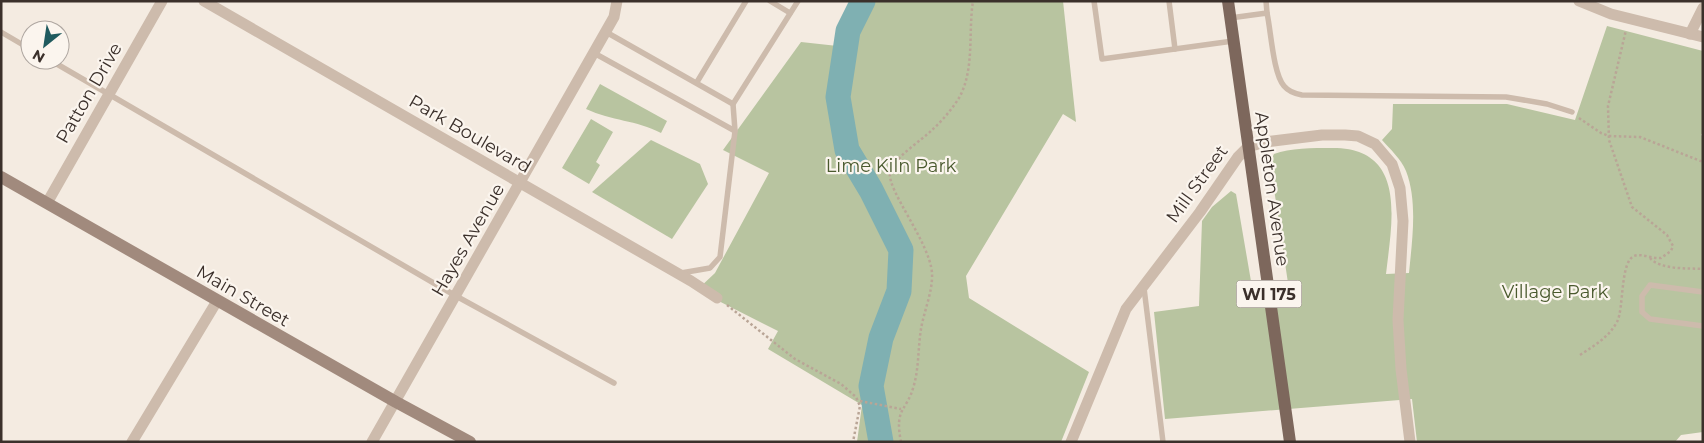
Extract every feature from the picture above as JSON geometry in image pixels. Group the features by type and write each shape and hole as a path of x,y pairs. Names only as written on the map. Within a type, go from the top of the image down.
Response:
{"main road":[{"name":"Appleton Avenue","path":"1228,1 1290,442"},
{"name":"Main Street","path":"1,177 217,301 470,442"}],"street":[{"name":"Patton Drive","path":"46,203 162,1"},
{"name":"Park Boulevard","path":"204,1 679,273 717,298"},
{"name":"Hayes Avenue","path":"372,442 606,32 616,12 617,1"},
{"path":"1579,1 1629,19 1703,37"},
{"path":"1690,34 1703,8"},
{"name":"Mill Street","path":"1071,442 1121,319 1143,284 1248,147 1266,142 1322,135 1358,136 1375,144 1392,164 1400,188 1403,221 1398,320 1410,442"},
{"path":"132,442 217,301"}],"lane":[{"path":"697,82 746,1"},
{"path":"770,1 790,13"},
{"path":"679,273 710,268 720,257 735,131 733,104 798,1"},
{"path":"1094,1 1102,59 1233,42"},
{"path":"1169,1 1175,49"},
{"path":"1266,1 1279,76 1284,86 1292,92 1302,95 1506,98 1547,104 1572,112"},
{"path":"1230,18 1267,13"},
{"path":"1,32 20,43"},
{"path":"606,32 733,104"},
{"path":"594,52 735,131"},
{"path":"67,70 456,296 614,383"},
{"path":"1143,284 1163,442"},
{"path":"1703,292 1650,285 1642,296 1642,312 1650,319 1703,326"}],"path":[{"path":"901,442 898,418 914,387 921,330 932,274 929,255 890,181 891,170 899,159 933,130 949,111 963,89 968,68 973,1"},
{"path":"1580,355 1608,336 1618,320 1628,263 1636,256 1661,258 1673,246 1672,241 1632,207 1609,136 1608,106 1629,19"},
{"path":"1572,112 1587,125 1609,136 1640,137 1703,162"},
{"path":"1649,257 1653,262 1672,267 1703,270"},
{"path":"717,298 738,312 795,359 841,384 861,401 901,409"},
{"path":"853,442 861,401"}],"green space":[{"name":"Lime Kiln Park","path":"869,1 1063,1 1076,122 1063,114 966,276 969,298 1089,372 1061,442 857,442 862,405 768,349 778,331 697,290 715,273 769,173 723,150 801,42 856,48 860,20"},
{"name":"Village Park","path":"1607,26 1703,51 1703,132 1701,135 1703,136 1703,432 1681,435 1675,442 1417,442 1412,399 1165,419 1154,312 1199,306 1202,221 1212,207 1231,191 1236,194 1252,287 1288,283 1270,162 1274,154 1309,148 1356,151 1373,160 1384,173 1390,191 1392,211 1391,232 1386,274 1409,273 1413,222 1410,183 1401,162 1382,140 1392,129 1393,104 1507,104 1575,120"},
{"path":"600,84 667,121 661,133 642,125 605,116 586,109"},
{"path":"591,119 613,132 596,162 600,165 589,184 562,168"},
{"path":"651,140 700,164 708,184 672,239 592,192"}],"waterway":[{"path":"863,1 848,31 838,97 847,150 871,190 901,250 899,291 881,338 871,386 881,442"}]}
